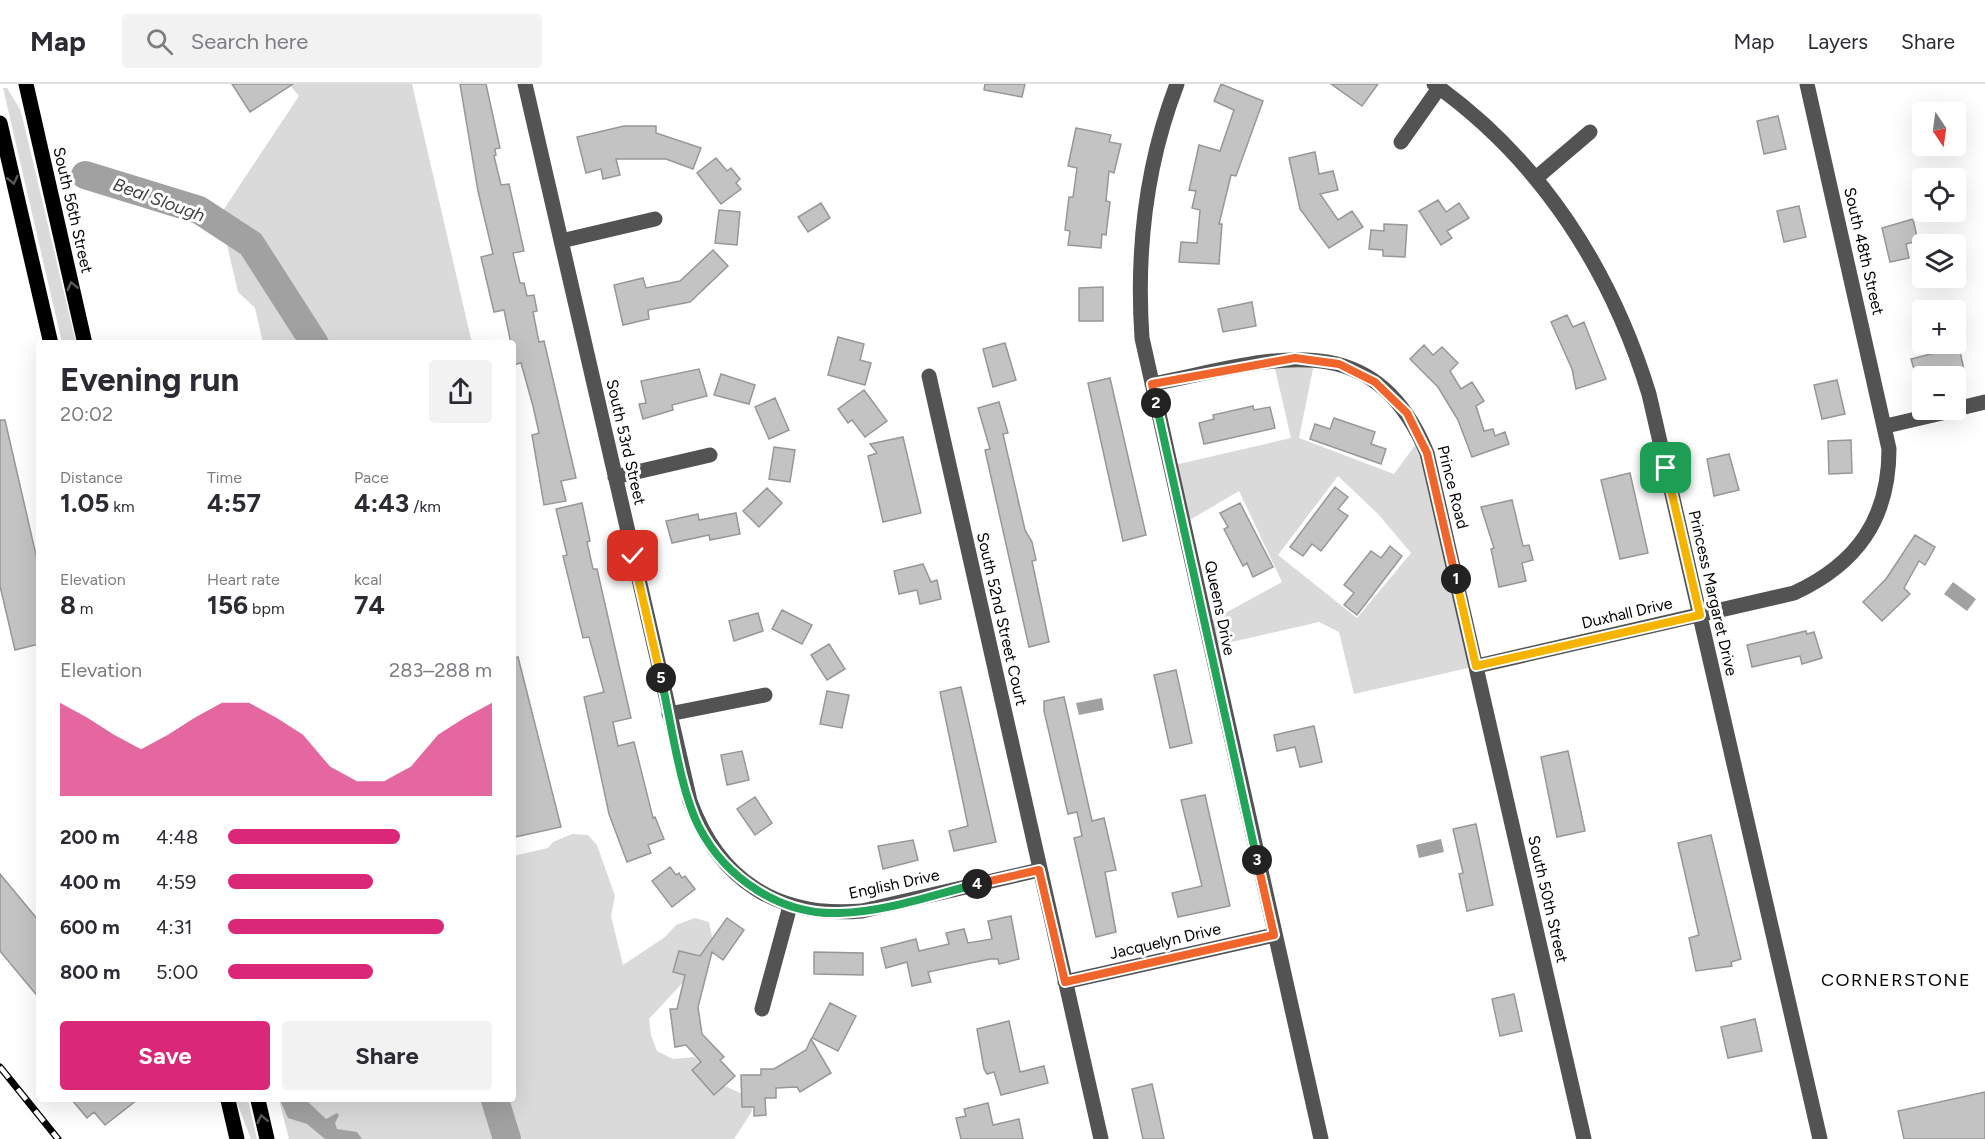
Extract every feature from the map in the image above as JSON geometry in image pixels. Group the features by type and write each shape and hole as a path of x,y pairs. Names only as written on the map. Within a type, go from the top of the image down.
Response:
{"main road":[{"name":"South 56th Street","path":"26,84 84,340"},
{"path":"0,123 50,340"},
{"path":"228,1102 237,1139"},
{"path":"258,1102 267,1139"}],"street":[{"name":"South 53rd Street","path":"525,84 690,801 699,826 711,847 746,883 766,896 790,906"},
{"name":"Queens Drive","path":"1177,84 1154,156 1140,244 1139,291 1142,338 1321,1139"},
{"name":"South 48th Street","path":"1808,84 1886,426"},
{"path":"1401,142 1437,86"},
{"name":"Princess Margaret Drive","path":"1437,86 1505,144 1536,178 1566,218 1593,260 1617,305 1636,353 1649,394 1821,1139"},
{"path":"1536,178 1590,132"},
{"path":"561,241 655,219"},
{"name":"Prince Road","path":"1152,384 1295,358 1339,364 1375,382 1394,398 1417,429 1427,453 1476,666"},
{"name":"South 52nd Street Court","path":"929,376 1101,1139"},
{"path":"1966,406 1985,402"},
{"path":"1886,426 1912,420"},
{"name":"Duxhall Drive","path":"1476,666 1794,593 1836,570 1853,553 1877,516 1885,492 1889,468 1886,426"},
{"path":"615,477 710,455"},
{"name":"South 50th Street","path":"1476,666 1584,1139"},
{"path":"669,714 765,695"},
{"name":"English Drive","path":"790,906 838,913 862,911 1039,870"},
{"path":"762,1009 790,906"},
{"name":"Jacquelyn Drive","path":"1065,982 1274,935"}],"shaded area":[{"path":"289,84 412,84 471,340 262,340 255,308 238,292 220,215 299,96"},
{"path":"3,88 7,88 20,109 75,340 61,340"},
{"path":"1315,359 1299,438 1394,474 1421,437 1477,666 1354,694 1339,632 1319,622 1210,647 1205,624 1282,582 1239,491 1183,524 1170,466 1291,438 1273,360","holes":["1338,476 1378,514 1411,553 1357,618 1278,555"]},
{"path":"1953,582 1976,599 1967,611 1944,594"},
{"path":"1102,698 1104,710 1079,715 1076,703"},
{"path":"572,834 588,835 597,845 615,896 611,916 623,965 665,937 676,925 695,918 709,922 713,942 687,978 649,1019 651,1035 657,1051 673,1059 694,1057 707,1067 712,1080 749,1097 752,1111 734,1139 289,1139 280,1102 516,1102 516,855 548,848 553,842"},
{"path":"1441,839 1444,852 1419,858 1416,845"},
{"path":"237,1102 248,1102 257,1139 251,1139"},
{"path":"281,1102 308,1102 326,1119 337,1113 339,1115 335,1123 337,1129 357,1132 362,1139 325,1139 307,1124 288,1118"}],"building":[{"path":"232,84 293,84 250,112"},
{"path":"460,84 486,84 500,148 495,149 496,155 494,156 501,185 509,184 524,251 513,253 520,283 524,283 527,296 534,295 537,311 533,312 539,342 544,341 576,478 561,481 566,501 544,505 532,435 539,433 533,406 521,363 516,364 516,340 510,340 504,310 494,312 481,257 493,254 478,191"},
{"path":"985,84 1025,84 1022,97 984,90"},
{"path":"1221,84 1263,101 1236,176 1231,175 1219,224 1222,224 1219,264 1179,262 1181,242 1197,243 1200,210 1192,208 1196,191 1189,190 1199,145 1220,151 1234,110 1214,101"},
{"path":"1331,84 1378,84 1362,106"},
{"path":"1778,116 1786,149 1764,154 1757,121"},
{"path":"624,126 656,126 656,133 701,148 693,169 666,159 616,159 620,175 603,179 601,169 586,173 577,137"},
{"path":"1076,128 1111,135 1109,142 1121,144 1114,173 1109,171 1106,201 1110,202 1106,235 1102,234 1101,248 1068,245 1070,231 1065,230 1069,197 1073,197 1077,168 1068,166"},
{"path":"1315,152 1319,174 1333,171 1338,190 1320,194 1338,220 1352,211 1363,227 1329,248 1300,209 1289,158"},
{"path":"716,158 727,171 731,168 740,179 736,183 741,189 721,204 697,173"},
{"path":"1438,200 1446,212 1459,203 1469,218 1447,231 1452,238 1441,245 1419,211"},
{"path":"821,203 830,218 808,232 798,217"},
{"path":"1799,206 1806,237 1784,242 1777,211"},
{"path":"719,210 740,212 737,245 715,243"},
{"path":"1912,219 1916,234 1912,234 1912,242 1906,244 1909,258 1890,262 1882,228"},
{"path":"1384,224 1407,225 1405,257 1383,256 1383,250 1369,249 1371,230 1384,231"},
{"path":"713,250 728,266 690,302 648,310 649,319 623,325 614,285 643,278 646,288 680,281"},
{"path":"1103,287 1103,321 1079,321 1079,288"},
{"path":"1252,302 1256,326 1223,332 1218,309"},
{"path":"1567,315 1573,327 1584,322 1606,379 1576,389 1572,369 1551,322"},
{"path":"838,337 864,344 860,360 871,363 865,385 828,375"},
{"path":"1005,343 1016,380 993,387 983,349"},
{"path":"1424,345 1433,355 1442,347 1458,363 1450,371 1461,389 1472,382 1484,401 1476,406 1484,431 1493,429 1495,436 1505,432 1509,444 1472,457 1458,420 1438,387 1410,359"},
{"path":"1931,354 1961,354 1963,366 1913,366 1911,359"},
{"path":"699,369 707,396 672,405 673,410 643,419 639,404 646,403 641,381"},
{"path":"721,374 755,385 749,404 714,395"},
{"path":"1110,378 1146,535 1123,541 1088,383"},
{"path":"1837,380 1845,414 1822,419 1814,385"},
{"path":"864,390 887,421 865,437 852,420 848,423 838,409"},
{"path":"775,398 789,430 769,439 755,407"},
{"path":"999,402 1008,433 1003,434 1025,530 1032,542 1036,560 1032,561 1049,642 1029,647 985,450 990,449 978,408"},
{"path":"1253,406 1254,410 1270,407 1275,428 1204,444 1199,423 1214,419 1213,415"},
{"path":"1334,418 1375,432 1371,444 1386,449 1381,464 1310,439 1315,424 1330,429"},
{"path":"0,420 5,420 36,555 36,645 15,650 0,586"},
{"path":"903,437 921,513 883,522 868,456 877,453 870,444"},
{"path":"1851,440 1852,473 1829,474 1828,441"},
{"path":"774,447 795,450 790,482 769,479"},
{"path":"1729,454 1739,490 1714,496 1707,459"},
{"path":"1630,473 1648,553 1620,559 1601,480"},
{"path":"1335,487 1348,497 1338,509 1348,516 1321,551 1312,544 1303,556 1290,547"},
{"path":"767,488 782,503 759,527 743,511"},
{"path":"1512,500 1523,546 1529,545 1533,560 1522,563 1526,581 1499,587 1491,549 1494,548 1481,507"},
{"path":"582,503 593,569 597,569 631,718 613,722 618,746 634,742 653,818 655,817 664,839 648,845 651,853 627,862 609,814 584,697 604,692 589,637 583,638 563,556 567,555 556,509"},
{"path":"1240,503 1273,567 1253,577 1247,563 1243,566 1224,529 1228,527 1220,513"},
{"path":"736,513 740,534 710,540 709,535 672,543 666,521 698,514 699,520"},
{"path":"1915,535 1935,547 1925,565 1919,561 1904,588 1910,594 1882,621 1863,602 1886,579"},
{"path":"1390,546 1402,556 1357,615 1344,605 1354,593 1344,585 1371,551 1381,558"},
{"path":"923,564 931,582 937,580 941,599 920,604 917,590 899,594 894,571"},
{"path":"782,610 812,625 802,644 772,629"},
{"path":"758,613 763,631 734,641 729,621"},
{"path":"1806,631 1807,634 1814,632 1822,658 1802,664 1800,656 1752,667 1747,645"},
{"path":"829,644 845,669 827,680 811,655"},
{"path":"516,657 518,657 561,827 516,837"},
{"path":"1176,670 1192,743 1170,748 1154,675"},
{"path":"961,687 996,842 954,851 949,831 968,826 940,692"},
{"path":"827,691 849,695 842,728 820,724"},
{"path":"1064,697 1092,821 1104,818 1116,870 1105,872 1116,932 1096,937 1074,838 1082,836 1077,812 1068,814 1044,711 1044,701"},
{"path":"1314,726 1322,762 1300,767 1295,747 1277,751 1274,735"},
{"path":"742,751 749,780 727,785 721,755"},
{"path":"1568,751 1585,831 1557,837 1541,757"},
{"path":"1205,795 1230,906 1178,917 1172,893 1202,886 1181,800"},
{"path":"755,797 772,823 755,835 737,809"},
{"path":"1476,824 1493,905 1467,911 1459,874 1463,873 1453,829"},
{"path":"1711,835 1741,959 1731,962 1732,966 1696,971 1689,938 1699,935 1678,843"},
{"path":"913,840 918,860 883,869 878,846"},
{"path":"670,867 676,875 679,873 682,878 685,876 695,889 672,907 652,881"},
{"path":"0,874 36,917 36,994 0,951"},
{"path":"1011,916 1019,959 999,964 998,959 990,959 928,972 931,982 912,986 907,962 886,968 881,948 916,939 919,951 949,944 946,933 964,929 968,943 992,939 988,921"},
{"path":"727,918 744,930 723,960 712,952 698,1007 702,1034 724,1057 720,1060 735,1076 714,1095 692,1070 701,1062 686,1045 675,1047 670,1009 677,1009 685,975 673,972 679,951 700,956"},
{"path":"814,952 863,953 863,975 814,974"},
{"path":"1514,994 1522,1031 1500,1036 1492,999"},
{"path":"830,1003 856,1016 838,1051 812,1038"},
{"path":"1755,1019 1762,1051 1728,1058 1721,1027"},
{"path":"1009,1021 1020,1072 1044,1066 1048,1083 1001,1095 994,1072 987,1074 984,1069 977,1029"},
{"path":"811,1039 831,1073 800,1092 797,1087 776,1088 776,1098 765,1098 766,1115 754,1116 754,1107 742,1107 741,1075 761,1075 761,1069 774,1069 806,1050"},
{"path":"1152,1084 1164,1139 1143,1139 1132,1089"},
{"path":"1985,1092 1985,1139 1904,1139 1898,1111"},
{"path":"74,1102 134,1102 105,1125 94,1112 87,1118"},
{"path":"988,1103 993,1125 1019,1119 1023,1139 961,1139 956,1118 966,1116 964,1109"}],"waterway":[{"name":"Beal Slough","path":"85,175 199,210 251,244 312,340"},
{"name":"Beal Slough","path":"496,1102 507,1139"}],"railway":[{"path":"0,1067 58,1139"}],"district":[{"name":"CORNERSTONE","path":"1896,980"}],"route":[{"path":"633,556 690,801 699,826 711,847 727,866 746,883 766,896 799,908 838,913 862,911 1039,870 1065,982 1274,935 1152,384 1273,360 1315,359 1339,364 1358,372 1375,382 1394,398 1417,429 1427,453 1476,666 1700,615 1666,468"}]}
